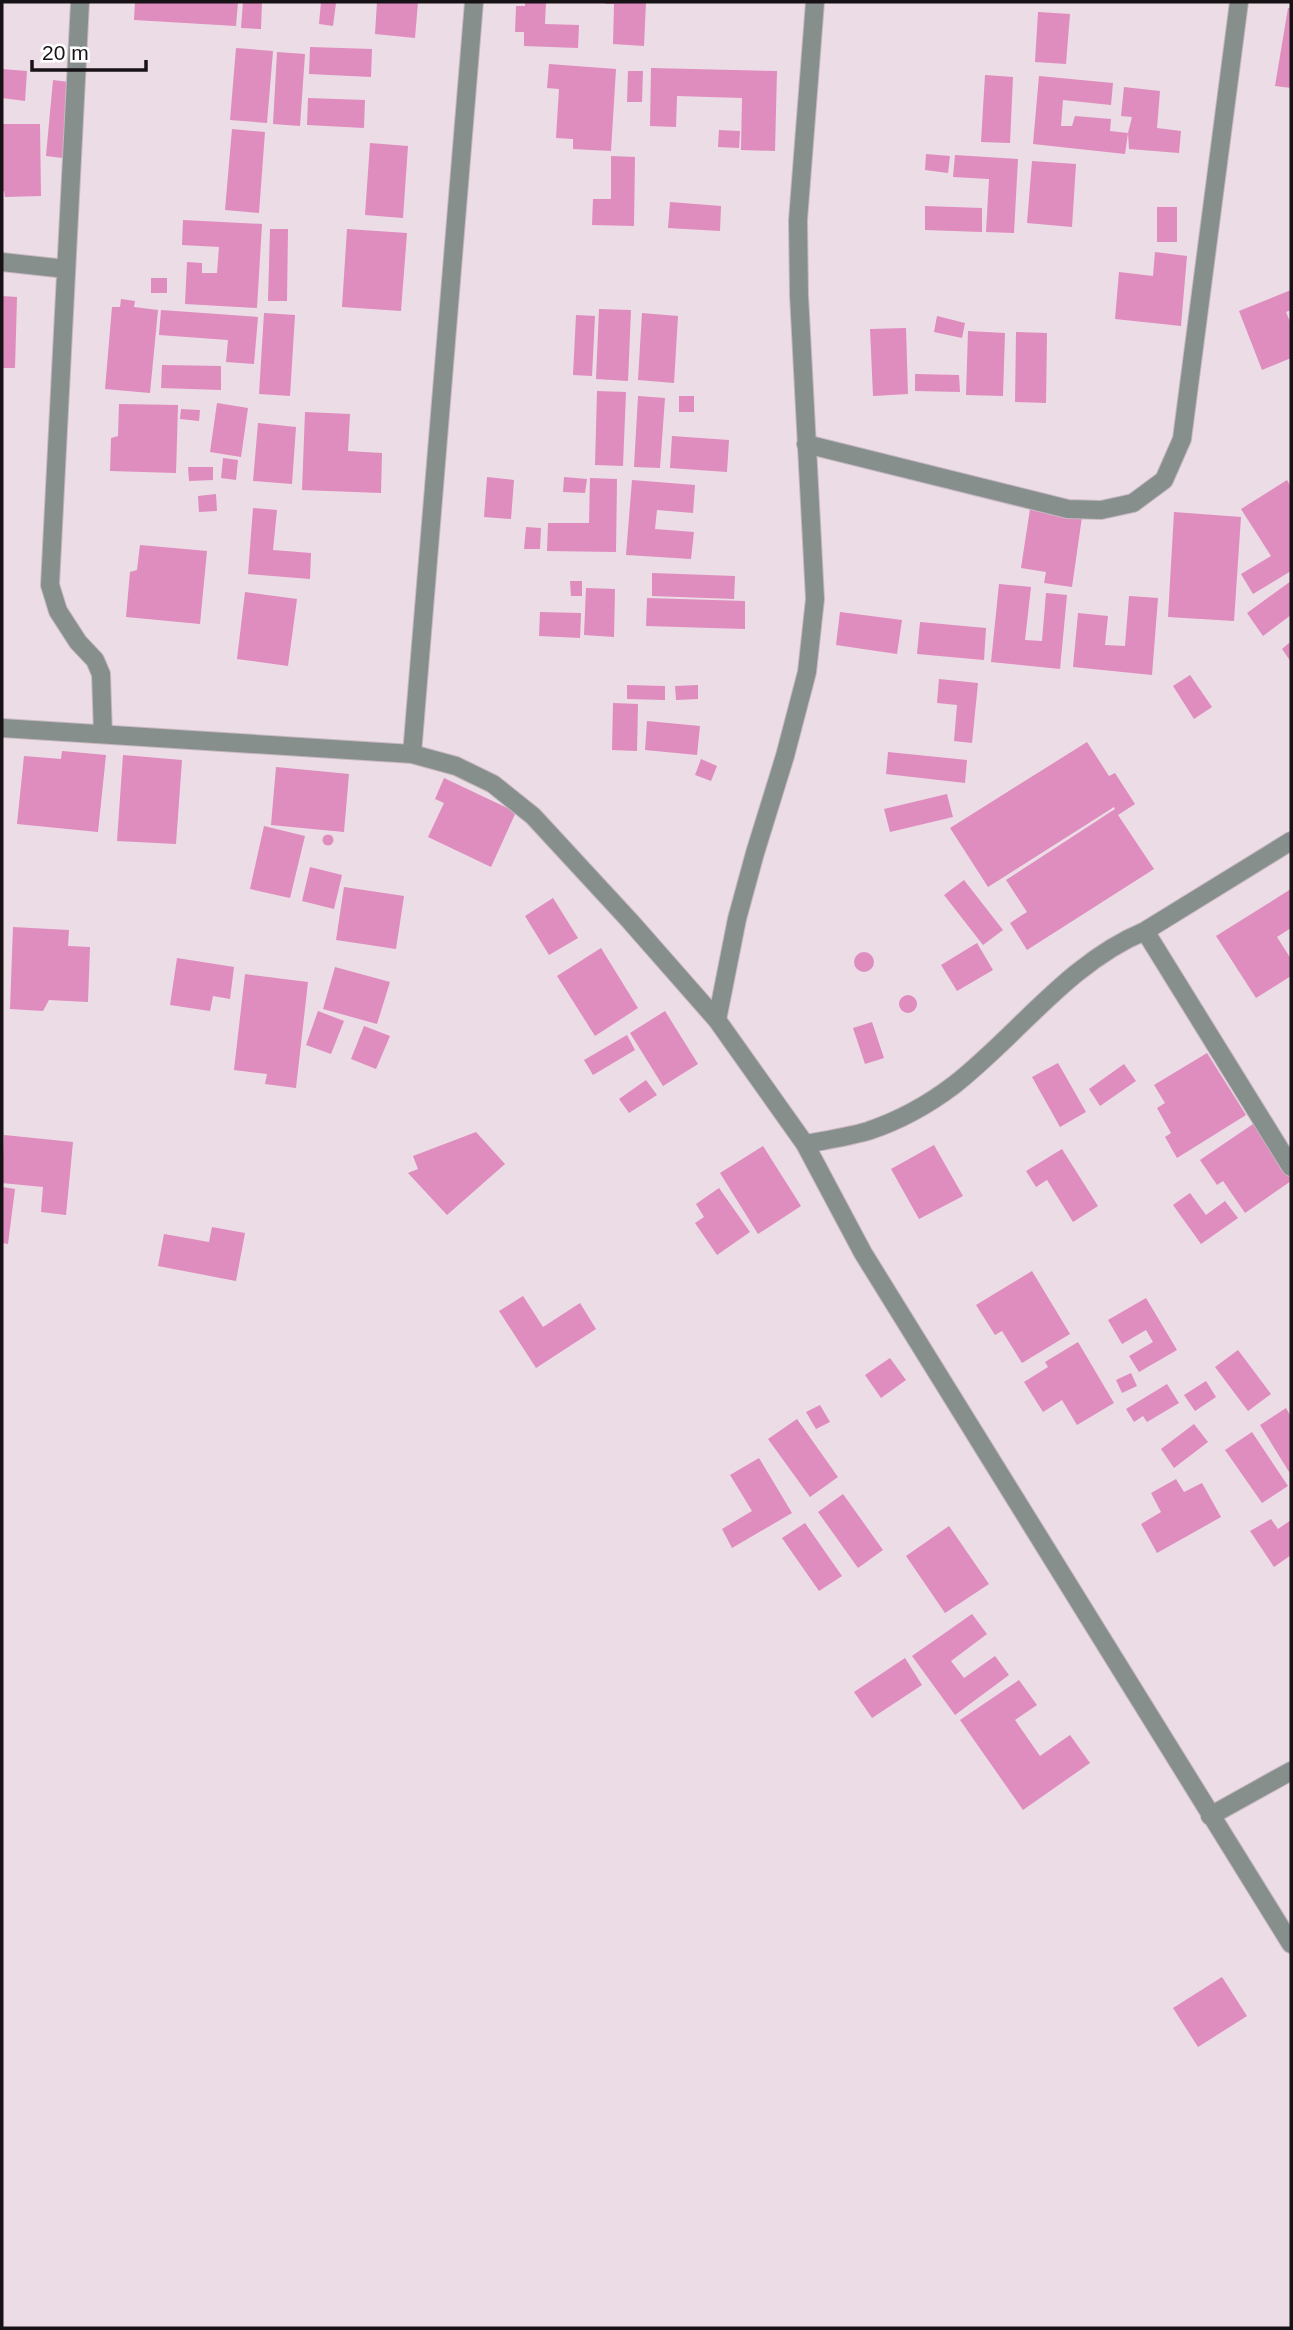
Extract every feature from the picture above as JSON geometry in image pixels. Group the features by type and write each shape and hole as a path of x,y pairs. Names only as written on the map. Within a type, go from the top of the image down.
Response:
{"street":[{"path":"80,2 50,585 58,611 78,642 95,660 102,674 103,734"},
{"path":"412,754 474,2"},
{"path":"716,1020 741,906 807,673 815,599 799,295 798,220 815,2"},
{"path":"806,444 1068,509 1101,510 1133,503 1164,480 1182,439 1239,2"},
{"path":"2,262 66,269"},
{"path":"2,728 412,754 456,766 493,784 533,816 716,1020 805,1144 863,1253 1291,1944"},
{"path":"805,1144 868,1131 908,1114 952,1086 1064,982 1124,940 1145,931 1291,841"},
{"path":"1145,931 1291,1167"},
{"path":"1210,1816 1291,1771"}],"building":[{"path":"135,2 238,2 236,26 134,20"},
{"path":"243,2 262,2 261,29 241,28"},
{"path":"321,2 336,3 333,26 319,24"},
{"path":"377,2 418,2 415,38 375,34"},
{"path":"525,2 546,2 545,24 579,25 578,48 524,46 524,32 515,32 516,6 525,6"},
{"path":"605,2 646,2 644,46 613,44 614,4"},
{"path":"1288,8 1291,8 1291,88 1275,86"},
{"path":"1038,12 1070,14 1066,64 1035,62"},
{"path":"310,47 372,49 371,77 309,74"},
{"path":"236,48 273,51 267,123 230,120"},
{"path":"277,52 305,54 300,126 273,124"},
{"path":"549,64 616,69 611,151 573,149 573,139 556,138 559,89 547,88"},
{"path":"651,68 777,71 775,151 741,150 742,98 677,96 676,127 650,126"},
{"path":"2,69 27,71 25,101 2,98"},
{"path":"628,71 643,71 642,102 627,102"},
{"path":"985,75 1013,77 1010,143 981,142"},
{"path":"1039,76 1113,83 1111,105 1063,100 1061,126 1072,126 1075,116 1111,119 1110,131 1128,133 1125,154 1033,144"},
{"path":"53,80 69,82 63,158 46,156"},
{"path":"1124,87 1160,91 1157,128 1181,131 1179,153 1129,149 1128,133 1132,117 1121,116"},
{"path":"308,98 365,100 364,128 307,125"},
{"path":"2,124 40,124 41,196 5,197 2,191"},
{"path":"232,129 265,132 259,213 225,210"},
{"path":"719,130 740,131 739,148 718,147"},
{"path":"370,143 408,146 403,218 365,215"},
{"path":"926,154 950,156 948,173 925,170"},
{"path":"955,155 1018,159 1014,233 986,232 989,179 953,177"},
{"path":"611,156 635,157 634,226 592,225 593,199 611,199"},
{"path":"1032,161 1076,164 1072,227 1027,223"},
{"path":"670,202 721,206 720,231 668,228"},
{"path":"925,206 982,208 982,232 925,230"},
{"path":"1157,207 1177,207 1177,242 1157,242"},
{"path":"183,220 262,224 257,308 185,304 187,262 202,263 202,273 217,273 219,247 182,245"},
{"path":"270,229 288,229 287,301 268,301"},
{"path":"347,229 407,233 401,311 342,307"},
{"path":"1155,252 1187,256 1181,326 1115,319 1119,272 1153,276"},
{"path":"151,278 167,278 167,293 151,293"},
{"path":"1291,290 1291,310 1286,312 1291,324 1291,358 1262,370 1239,311"},
{"path":"2,296 17,297 15,368 2,368"},
{"path":"121,299 135,301 134,307 158,310 150,393 105,389 112,307 120,307"},
{"path":"599,309 631,310 628,381 596,379"},
{"path":"161,310 258,317 254,364 226,362 228,340 159,335"},
{"path":"264,313 295,315 290,396 259,394"},
{"path":"642,313 678,316 674,383 638,380"},
{"path":"576,315 595,316 592,376 573,375"},
{"path":"937,316 965,323 962,338 934,332"},
{"path":"906,328 908,394 873,396 870,329"},
{"path":"968,331 1005,333 1003,396 966,395"},
{"path":"1016,332 1047,333 1046,403 1015,402"},
{"path":"162,365 221,366 221,390 161,388"},
{"path":"915,374 959,375 960,392 915,391"},
{"path":"597,391 626,392 623,466 595,465"},
{"path":"638,396 665,398 660,468 634,467"},
{"path":"679,396 694,396 694,412 679,412"},
{"path":"217,403 248,408 241,457 210,452"},
{"path":"119,404 178,405 176,473 110,471 111,438 118,436"},
{"path":"181,409 200,410 199,421 180,419"},
{"path":"305,412 350,414 348,451 382,453 381,493 302,490"},
{"path":"258,423 296,427 292,484 253,481"},
{"path":"672,436 729,440 727,472 670,468"},
{"path":"223,458 238,460 236,480 221,478"},
{"path":"188,467 213,467 213,480 189,481"},
{"path":"487,477 514,480 511,519 484,517"},
{"path":"564,477 587,479 585,493 563,492"},
{"path":"590,478 617,479 616,552 547,551 548,523 589,523"},
{"path":"632,480 695,485 693,513 657,510 655,529 694,532 691,559 626,555"},
{"path":"1287,480 1291,487 1291,571 1253,594 1241,574 1271,556 1241,509"},
{"path":"216,494 217,511 199,512 198,496"},
{"path":"253,508 277,510 273,550 311,553 310,579 248,574"},
{"path":"1030,509 1082,517 1072,587 1044,583 1046,572 1021,568"},
{"path":"1174,512 1241,517 1234,621 1168,617"},
{"path":"526,527 541,528 540,549 524,549"},
{"path":"140,545 207,551 200,624 126,617 130,572 137,570"},
{"path":"652,573 735,576 734,599 652,596"},
{"path":"570,581 582,581 582,596 571,596"},
{"path":"1291,581 1291,615 1263,636 1247,613"},
{"path":"999,584 1031,587 1025,640 1042,641 1046,593 1067,595 1060,669 991,662"},
{"path":"586,588 615,589 614,637 584,635"},
{"path":"245,592 297,599 288,666 237,659"},
{"path":"1129,596 1158,598 1152,675 1073,667 1078,613 1108,616 1105,645 1125,646"},
{"path":"647,598 745,601 745,629 646,626"},
{"path":"540,612 581,613 580,638 539,636"},
{"path":"840,612 902,620 897,654 836,645"},
{"path":"920,622 986,628 984,660 917,654"},
{"path":"1289,643 1291,646 1291,662 1282,649"},
{"path":"1190,675 1212,707 1194,719 1173,686"},
{"path":"939,679 978,683 972,743 954,741 957,705 937,703"},
{"path":"627,685 665,686 665,700 627,699"},
{"path":"698,685 698,699 676,700 675,686"},
{"path":"613,703 638,704 637,751 612,750"},
{"path":"647,721 700,726 697,755 645,750"},
{"path":"1087,742 1109,776 1115,773 1135,804 1118,815 1154,869 1027,950 1010,923 1027,912 1006,880 1115,809 1114,807 988,887 950,828"},
{"path":"62,751 106,755 98,832 17,824 24,756 61,759"},
{"path":"888,752 967,760 965,783 886,774"},
{"path":"123,755 182,760 176,844 117,841"},
{"path":"701,759 717,766 711,781 695,775"},
{"path":"276,767 349,774 344,832 271,825"},
{"path":"444,778 516,812 491,867 428,837 444,803 435,799"},
{"path":"947,794 953,817 890,832 884,809"},
{"path":"264,826 305,836 290,898 250,889"},
{"path":"328,835 332,836 332,844 328,845 324,844 323,840 324,836"},
{"path":"310,867 342,875 334,909 302,901"},
{"path":"964,880 1003,930 983,945 944,895"},
{"path":"344,887 404,896 396,949 336,940"},
{"path":"1291,889 1291,928 1277,937 1291,959 1291,976 1256,998 1216,936"},
{"path":"553,898 578,938 549,955 525,916"},
{"path":"13,927 69,930 68,946 90,947 88,1002 49,1000 43,1011 10,1009"},
{"path":"977,943 993,970 957,991 941,965"},
{"path":"601,948 638,1008 595,1036 557,976"},
{"path":"864,952 871,955 874,962 871,969 864,972 857,969 854,962 857,955"},
{"path":"177,958 234,967 230,999 213,996 210,1011 170,1005"},
{"path":"335,967 390,982 377,1024 323,1009"},
{"path":"245,974 308,982 296,1088 265,1084 267,1074 234,1070"},
{"path":"904,995 912,995 917,1004 915,1011 904,1013 899,1008 899,1000"},
{"path":"318,1011 344,1021 331,1054 306,1045"},
{"path":"665,1011 698,1064 663,1086 630,1033"},
{"path":"872,1022 884,1058 865,1064 853,1028"},
{"path":"364,1026 390,1036 376,1069 351,1059"},
{"path":"627,1035 635,1050 593,1075 584,1060"},
{"path":"1207,1053 1246,1115 1177,1158 1165,1137 1171,1133 1157,1108 1165,1103 1154,1085"},
{"path":"1058,1063 1086,1112 1060,1127 1032,1077"},
{"path":"1124,1064 1136,1081 1100,1106 1089,1089"},
{"path":"646,1080 657,1095 629,1113 619,1099"},
{"path":"1256,1122 1291,1173 1291,1181 1245,1213 1223,1181 1217,1185 1200,1160"},
{"path":"476,1132 505,1164 447,1215 408,1173 418,1169 413,1156"},
{"path":"4,1135 73,1142 66,1215 41,1212 43,1187 2,1183"},
{"path":"934,1145 963,1196 919,1219 891,1169"},
{"path":"763,1146 801,1206 758,1234 720,1173"},
{"path":"1062,1149 1098,1206 1073,1222 1047,1180 1036,1187 1026,1171"},
{"path":"2,1187 15,1189 8,1244 2,1243"},
{"path":"719,1188 750,1232 717,1255 695,1223 704,1217 696,1204"},
{"path":"1190,1193 1206,1215 1225,1201 1238,1218 1201,1244 1173,1205"},
{"path":"212,1227 245,1233 236,1281 158,1266 164,1234 209,1242"},
{"path":"1032,1271 1070,1334 1022,1363 1002,1331 995,1335 976,1305"},
{"path":"523,1296 543,1327 580,1303 596,1329 536,1368 499,1311"},
{"path":"1146,1298 1177,1350 1139,1372 1129,1356 1153,1342 1146,1330 1122,1344 1108,1320"},
{"path":"1078,1342 1114,1403 1077,1425 1062,1400 1043,1412 1024,1382 1048,1367 1045,1362"},
{"path":"1238,1350 1271,1394 1248,1411 1215,1367"},
{"path":"890,1358 906,1380 881,1398 865,1375"},
{"path":"1131,1373 1137,1386 1122,1393 1116,1380"},
{"path":"1206,1381 1216,1397 1195,1411 1184,1395"},
{"path":"1167,1384 1179,1403 1147,1422 1143,1416 1134,1422 1126,1409"},
{"path":"820,1405 830,1422 816,1429 806,1412"},
{"path":"1286,1408 1291,1417 1291,1475 1260,1425"},
{"path":"797,1419 838,1477 810,1497 768,1439"},
{"path":"1194,1424 1208,1442 1174,1468 1161,1449"},
{"path":"1252,1432 1288,1486 1262,1503 1225,1450"},
{"path":"759,1458 792,1513 732,1548 722,1529 752,1511 730,1475"},
{"path":"1176,1479 1184,1492 1202,1483 1221,1517 1157,1553 1141,1524 1161,1512 1151,1493"},
{"path":"843,1494 883,1550 858,1568 818,1512"},
{"path":"1271,1519 1278,1529 1291,1520 1291,1555 1274,1567 1250,1531"},
{"path":"805,1523 842,1576 819,1591 782,1538"},
{"path":"949,1526 989,1584 945,1613 906,1556"},
{"path":"972,1614 987,1634 951,1661 964,1678 995,1656 1009,1675 955,1715 912,1656"},
{"path":"905,1658 922,1685 872,1718 854,1692"},
{"path":"1019,1680 1037,1705 1015,1720 1040,1756 1070,1735 1090,1763 1023,1810 960,1720"},
{"path":"1222,1977 1247,2016 1198,2047 1173,2008"}]}
